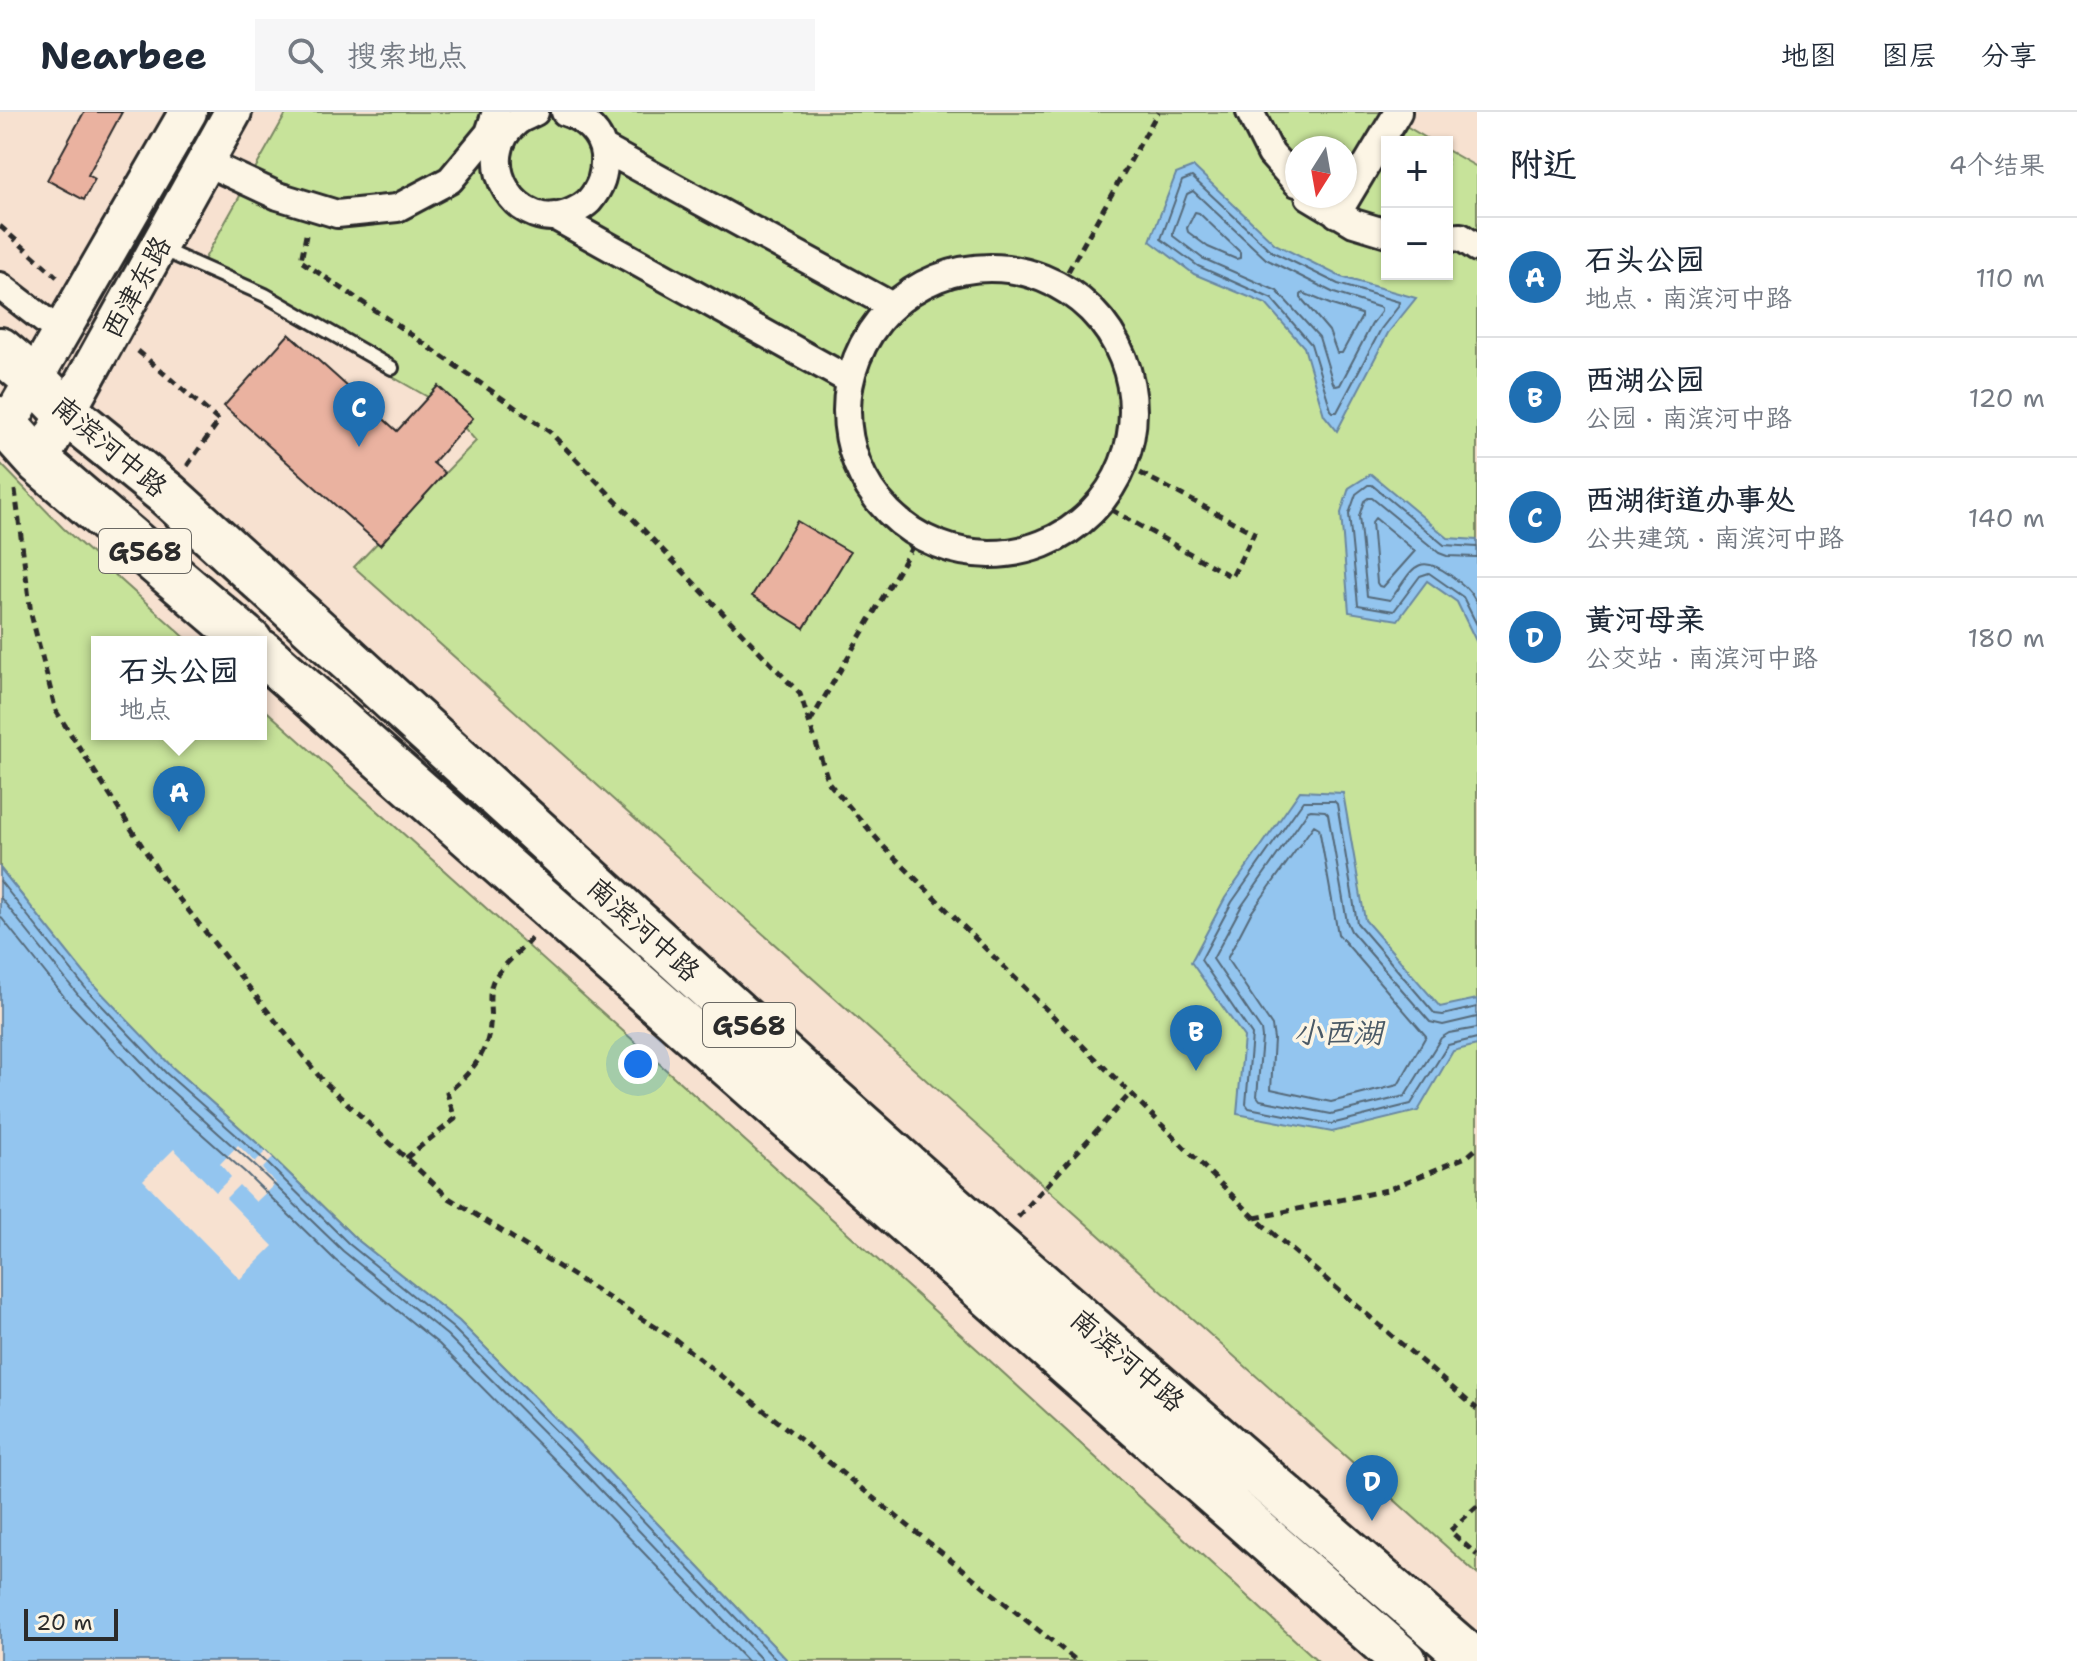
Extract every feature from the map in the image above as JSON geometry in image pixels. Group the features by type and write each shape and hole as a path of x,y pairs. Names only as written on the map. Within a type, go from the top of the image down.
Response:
{"highway":[{"name":"南滨河中路","path":"0,350 67,413 167,494 994,1244 1474,1661"},
{"name":"南滨河中路","path":"4,422 27,475 242,636"},
{"name":"南滨河中路","path":"267,657 1404,1661"}],"main road":[{"name":"西津东路","path":"4,422 34,379 188,112"},
{"name":"西津东路","path":"27,475 67,413 233,112"}],"street":[{"path":"205,162 278,196 337,214 397,208 450,180 496,127 535,112"},
{"path":"496,127 500,178 509,197 525,210 545,216 566,215 585,205 599,189 605,169 603,148 593,130 577,116 565,112"},
{"path":"1250,112 1271,154 1285,170"},
{"path":"1337,214 1398,112"},
{"path":"603,148 892,306"},
{"path":"1328,208 1354,223 1381,231"},
{"path":"554,216 849,380"},
{"path":"1453,238 1461,237 1477,248"},
{"path":"1007,267 1061,284 1104,321 1130,372 1134,429 1116,482 1080,525 1029,550 972,555 918,537 875,500 850,450 845,393 863,339 900,297 951,271 1007,267"},
{"path":"0,286 61,333"}],"lane":[{"path":"158,247 265,295 392,368"}],"path":[{"path":"1061,284 1158,112"},
{"path":"312,207 301,261 550,432 800,694 829,783 884,847 1255,1218 1477,1409"},
{"path":"0,226 81,298"},
{"path":"113,329 219,421 167,494"},
{"path":"1099,503 1232,577 1254,533 1123,464"},
{"path":"27,475 31,614 56,711 162,877 322,1080 449,1198 676,1340 1077,1661"},
{"path":"809,723 918,537"},
{"path":"406,1158 455,1119 447,1093 468,1076 483,1053 490,1027 494,980 555,912"},
{"path":"994,1244 1130,1094"},
{"path":"1255,1218 1387,1190 1468,1156 1477,1148"},
{"path":"1477,1506 1450,1531 1477,1555"}],"green space":[{"path":"287,112 1382,112 1423,136 1381,136 1381,280 1453,280 1453,153 1477,167 1477,1574 354,567 476,441 447,408 200,267"},
{"path":"0,463 63,528 183,636 91,636 91,740 267,740 267,711 987,1358 1318,1661 788,1661 599,1462 459,1321 355,1238 266,1151 172,1067 93,985 0,868"}],"water":[{"path":"1194,167 1275,244 1341,277 1416,298 1388,333 1337,431 1324,415 1304,347 1266,304 1194,274 1150,241 1176,174"},
{"path":"1371,474 1448,538 1477,540 1477,643 1457,602 1427,581 1398,620 1349,612 1341,513 1349,488"},
{"name":"小西湖","path":"1300,791 1343,793 1365,920 1440,1007 1477,999 1477,1045 1453,1051 1418,1111 1332,1132 1237,1114 1244,1037 1191,962 1225,898"},
{"path":"0,868 93,984 172,1067 266,1151 355,1238 459,1321 599,1462 788,1661 0,1661"}],"pier":[{"path":"238,1145 255,1162 266,1151 273,1158 262,1169 276,1183 256,1202 239,1185 226,1198 273,1246 240,1279 143,1180 174,1149 216,1192 231,1177 220,1164"}],"building":[{"path":"84,112 122,112 88,175 95,179 84,200 47,180"},
{"path":"289,334 397,431 438,386 473,418 433,463 445,473 380,545 224,406"},
{"path":"797,521 850,552 804,628 752,596"}],"place":[{"name":"西湖街道办事处","path":"359,447"},
{"name":"石头公园","path":"179,832"},
{"name":"西湖公园","path":"1196,1071"},
{"name":"黄河母亲","path":"1372,1521"}]}
